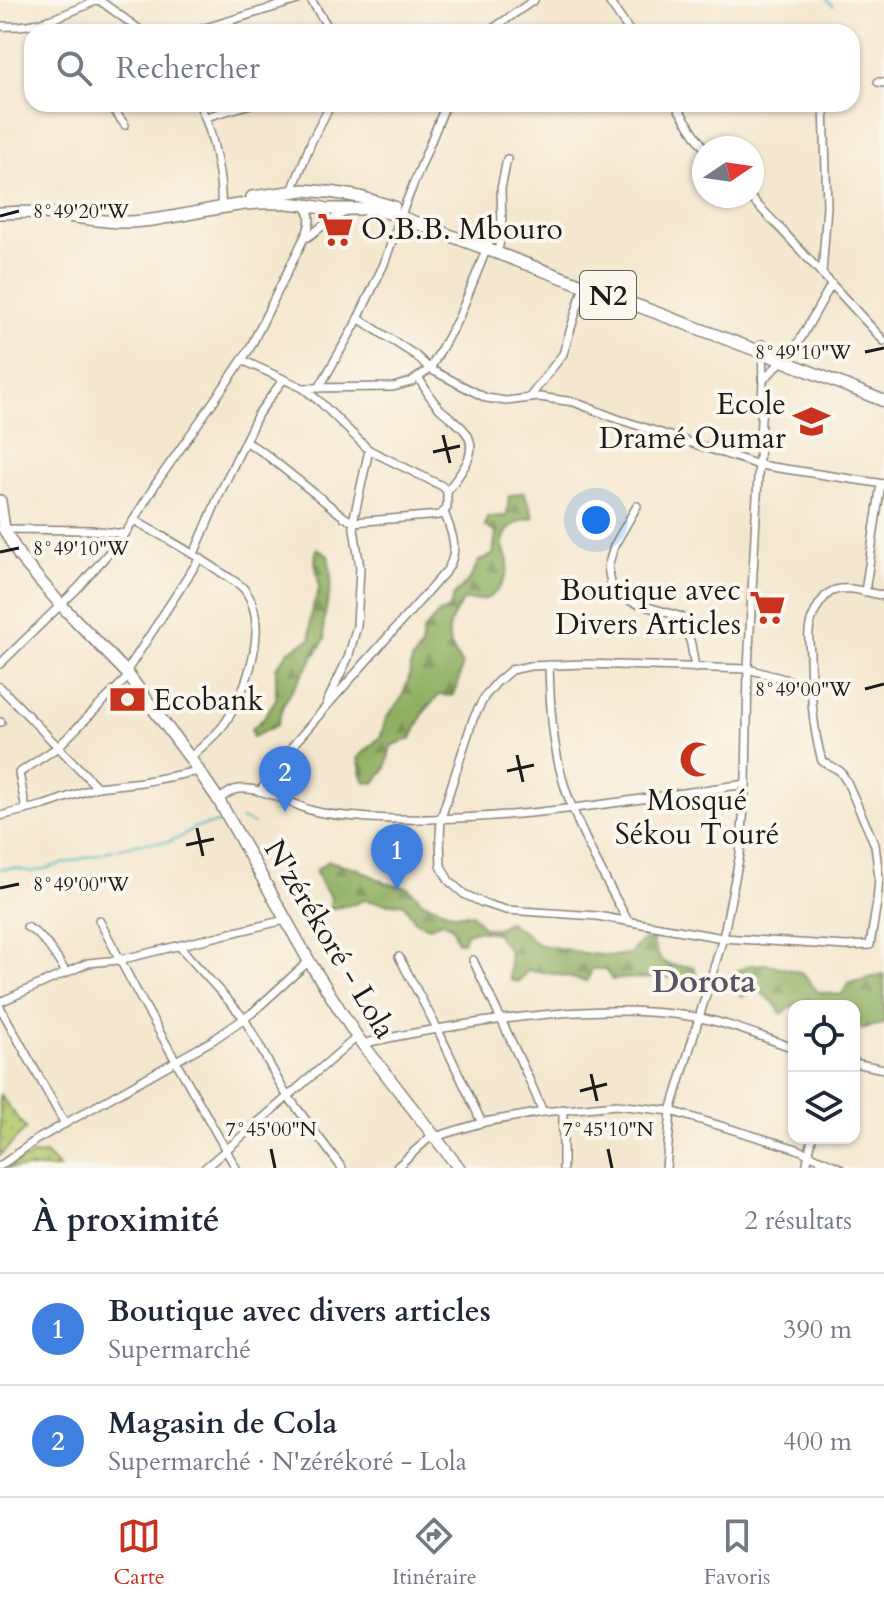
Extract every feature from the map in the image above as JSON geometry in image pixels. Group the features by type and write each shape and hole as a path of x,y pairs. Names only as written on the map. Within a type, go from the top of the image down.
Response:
{"highway":[{"name":"N2","path":"221,208 244,199 304,190 360,197 762,348 884,401"},
{"path":"326,209 334,206 336,201 334,195 328,192"},
{"name":"N2","path":"0,213 41,212 130,223 258,203 297,203 326,209 402,213"},
{"name":"N2","path":"786,358 884,393"},
{"name":"N'zérékoré - Lola","path":"0,501 2,529 20,557 127,674 190,758 218,799 309,961 360,1040 459,1168"}],"street":[{"path":"39,24 98,0 132,24"},
{"path":"218,24 298,0"},
{"path":"311,0 326,24"},
{"path":"500,24 534,0"},
{"path":"608,0 624,24"},
{"path":"51,20 54,24"},
{"path":"0,26 24,26"},
{"path":"115,112 125,125"},
{"path":"203,112 221,188 221,208"},
{"path":"206,117 223,112"},
{"path":"292,191 327,112"},
{"path":"319,388 384,264 443,112"},
{"path":"680,112 696,136"},
{"path":"821,274 827,206 824,112"},
{"path":"303,388 393,387 411,382 430,369 502,229 501,189 507,159"},
{"path":"0,664 79,587 125,534 157,482 242,360 303,241 311,218 306,208 297,203"},
{"path":"761,208 884,341"},
{"path":"303,241 329,221 354,209"},
{"path":"529,398 563,354 585,283"},
{"path":"763,381 802,338 831,285"},
{"path":"358,318 415,355 430,369 486,398 506,401 539,397 574,402 759,465 882,484 865,592"},
{"path":"666,1168 671,1111 723,938 740,854 746,784 762,348"},
{"path":"242,360 303,388 369,450 447,491"},
{"path":"245,441 353,522 440,515 447,508 447,491 469,460 471,442 462,428 438,407 418,377"},
{"path":"26,810 19,773 58,747 127,674 197,556 212,511 258,414 283,380"},
{"path":"325,708 348,658 357,626 360,568 353,522 369,450"},
{"path":"637,506 614,546 608,567 613,594 682,617 695,668"},
{"path":"260,791 295,743 447,570 455,548 444,512"},
{"path":"134,520 197,556 242,587 256,615 256,637 247,684 223,726 190,758"},
{"path":"2,529 91,530 125,534"},
{"path":"810,686 748,669 584,664 530,666 511,670 485,696 473,719 441,818 441,866 449,881 464,894 506,910 597,916 723,938 870,945 879,877 875,845 847,782 840,771 822,761 810,686 809,630 820,604 829,593 836,590 884,596"},
{"path":"549,665 553,728 563,780 612,893 628,921"},
{"path":"0,687 97,787"},
{"path":"0,816 97,787 199,771"},
{"path":"218,799 235,790 260,791 336,816 441,818 573,807 746,784"},
{"path":"99,920 236,1168"},
{"path":"65,1124 0,1005 88,963 119,960 285,920"},
{"path":"27,927 39,934 53,950 66,973"},
{"path":"179,946 244,1018 288,1096 342,1168"},
{"path":"399,957 482,1123"},
{"path":"473,960 543,1112"},
{"path":"0,1166 36,1140 213,1040 244,1018 309,961"},
{"path":"205,1168 288,1096 360,1040 500,1019 602,1011 649,1012 698,1018 788,1046"},
{"path":"860,1064 884,1069"},
{"path":"396,1168 424,1142 482,1123 563,1109 616,1105 671,1111 808,1154 840,1168"},
{"path":"563,1109 563,1168"},
{"path":"806,1168 810,1144"}],"green space":[{"path":"524,492 534,517 514,525 504,537 508,566 503,582 488,598 464,600 452,620 450,643 462,666 457,687 452,696 439,695 424,712 412,738 391,746 386,768 375,783 365,782 358,758 381,736 386,718 401,699 412,660 421,648 423,631 439,613 449,609 454,595 470,579 479,561 493,555 496,533 485,526 487,517 507,516 509,496"},
{"path":"317,548 328,555 331,574 325,639 284,703 277,725 253,737 251,729 263,719 276,699 276,668 289,651 311,639 311,614 319,590 315,559"},
{"path":"328,861 356,868 386,883 408,887 423,902 455,914 472,914 484,928 497,928 508,922 537,944 613,956 630,954 641,941 652,939 662,960 671,965 694,967 697,979 691,982 672,977 612,980 605,969 592,969 587,981 528,970 518,982 510,980 509,951 496,933 477,930 466,933 463,942 457,942 453,928 442,921 430,927 416,922 403,903 365,900 330,909 331,897 315,871"},
{"path":"768,964 802,973 818,992 841,995 850,983 884,974 884,1024 860,1029 860,1000 788,1000 788,1009 782,1014 759,991 741,997 737,971 750,965"},
{"path":"0,1095 26,1129 0,1155"},
{"path":"45,1154 59,1168 6,1168 34,1155"}],"waterway":[{"path":"827,0 833,6"},
{"path":"241,819 254,824"},
{"path":"0,869 32,872 140,843 167,842 193,828 223,822"}],"place":[{"name":"O.B.B. Mbouro","path":"335,229"},
{"name":"Ecole Dramé Oumar","path":"812,421"},
{"name":"Boutique avec Divers Articles","path":"767,607"},
{"name":"Ecobank","path":"127,700"},
{"name":"Mosqué Sékou Touré","path":"697,759"},
{"name":"Magasin de Cola","path":"285,812"},
{"name":"Boutique avec divers articles","path":"397,890"}],"district":[{"name":"Dorota","path":"704,981"}]}
